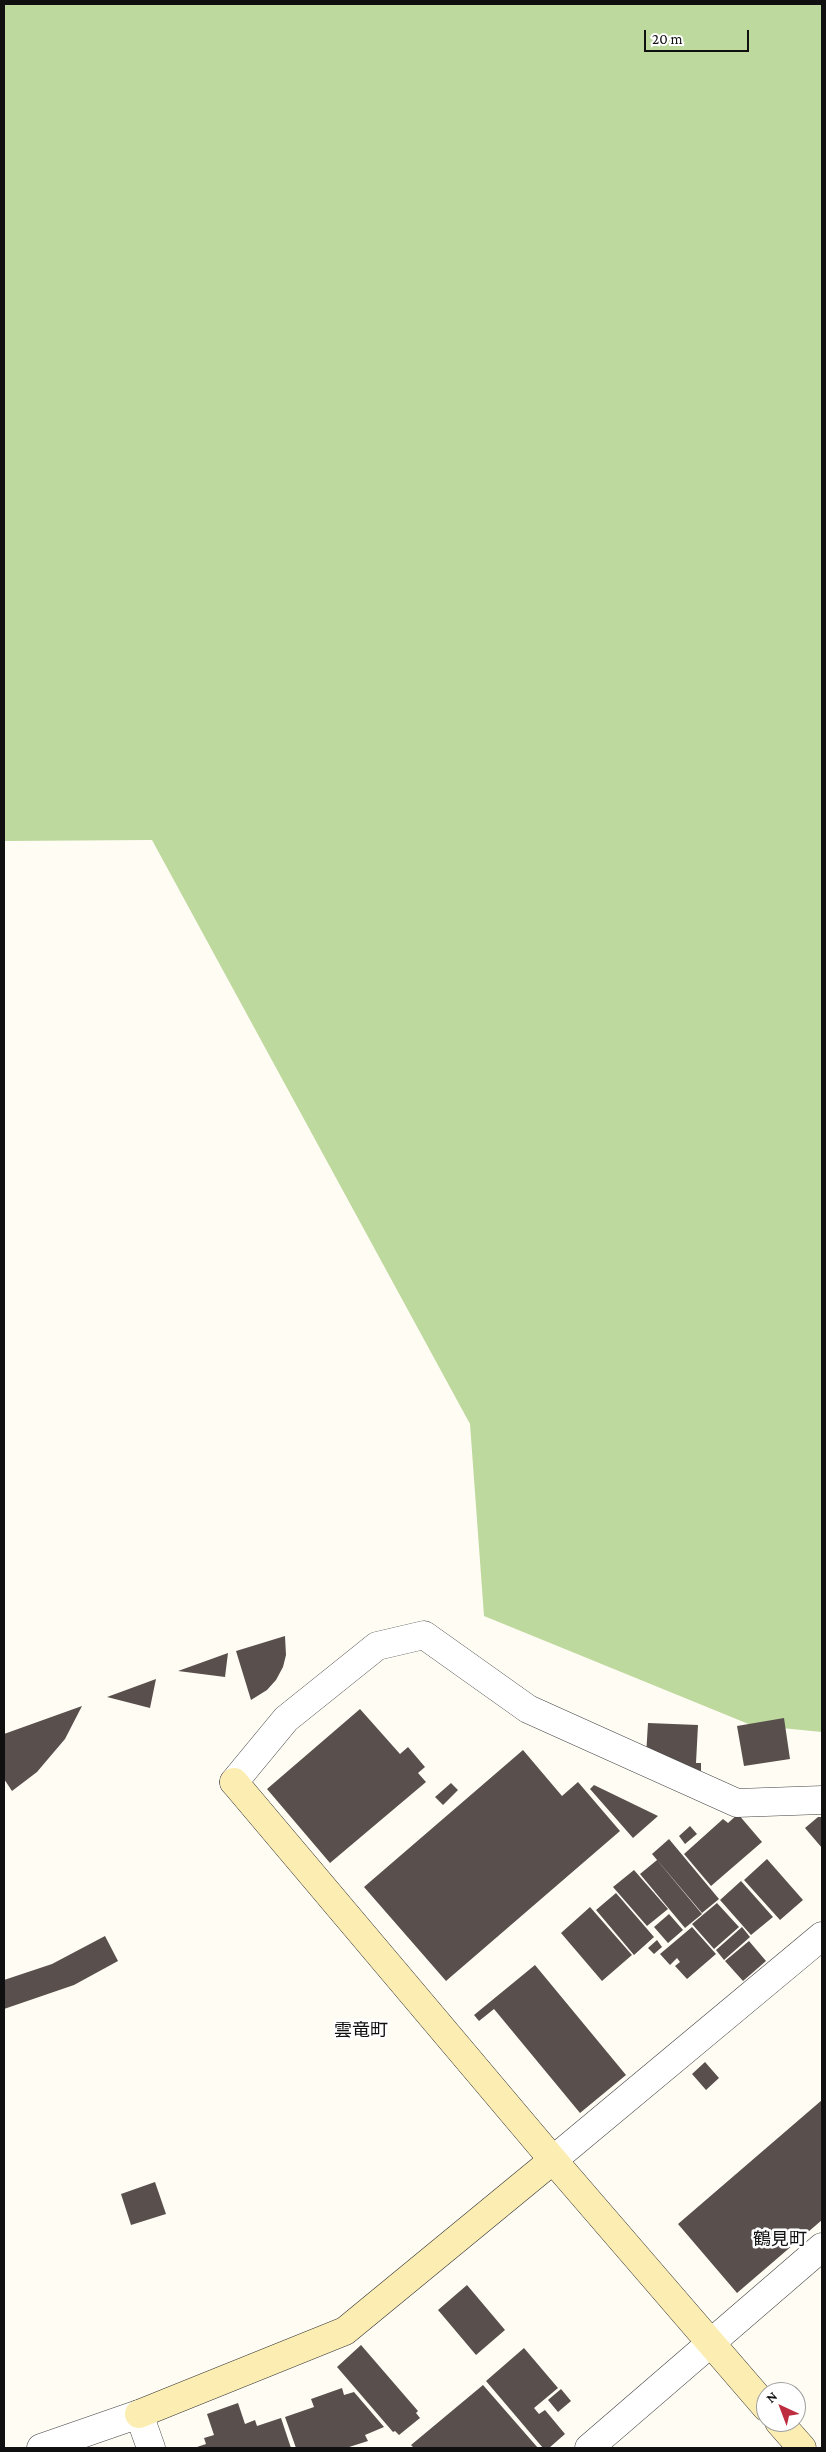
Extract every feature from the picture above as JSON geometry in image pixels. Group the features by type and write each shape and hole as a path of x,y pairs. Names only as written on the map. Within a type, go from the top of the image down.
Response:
{"street":[{"path":"756,2395 552,2160 234,1782 286,1719 377,1646 424,1635 528,1709 737,1803 822,1800"},
{"path":"40,2448 139,2414 344,2331 822,1936"},
{"path":"589,2448 822,2247"},
{"path":"139,2414 151,2448"},
{"path":"788,2432 802,2448"}],"green space":[{"path":"4,4 822,4 822,1732 751,1725 484,1616 470,1424 152,840 4,841"}],"building":[{"path":"285,1636 286,1655 283,1667 276,1680 267,1690 251,1700 236,1651"},
{"path":"228,1653 225,1677 178,1671"},
{"path":"156,1679 150,1708 107,1697"},
{"path":"82,1706 65,1739 37,1772 12,1791 4,1779 4,1734"},
{"path":"360,1709 400,1754 408,1747 425,1767 418,1773 426,1782 330,1863 267,1789"},
{"path":"784,1718 790,1759 744,1766 737,1726"},
{"path":"648,1723 698,1725 696,1763 701,1763 701,1775 682,1774 682,1763 665,1762 646,1756"},
{"path":"523,1750 562,1796 578,1782 620,1831 446,1981 364,1887"},
{"path":"451,1783 458,1790 443,1805 435,1797"},
{"path":"594,1785 658,1816 633,1838 590,1789"},
{"path":"738,1814 762,1842 711,1886 684,1854 723,1819 728,1823"},
{"path":"818,1817 822,1817 822,1848 805,1828"},
{"path":"690,1826 697,1834 685,1844 679,1836"},
{"path":"669,1839 719,1899 702,1913 652,1854"},
{"path":"767,1859 803,1900 780,1920 744,1880"},
{"path":"657,1860 702,1914 685,1928 640,1874"},
{"path":"634,1870 668,1909 647,1926 613,1887"},
{"path":"741,1881 773,1917 751,1935 720,1900"},
{"path":"616,1893 654,1937 634,1955 596,1910"},
{"path":"717,1903 739,1927 714,1949 692,1924"},
{"path":"590,1907 632,1955 602,1981 561,1933"},
{"path":"669,1914 683,1930 668,1943 654,1927"},
{"path":"692,1927 716,1954 687,1979 675,1966 680,1962 677,1958 670,1965 660,1954"},
{"path":"742,1927 750,1937 724,1960 716,1950"},
{"path":"105,1936 118,1961 74,1985 4,2009 4,1980 52,1964"},
{"path":"657,1940 662,1947 654,1954 648,1948"},
{"path":"749,1941 766,1961 743,1981 725,1961"},
{"path":"535,1965 626,2075 580,2113 494,2009 479,2021 474,2015"},
{"path":"705,2062 719,2078 706,2090 692,2074"},
{"path":"822,2100 822,2220 737,2293 678,2224"},
{"path":"155,2182 166,2214 131,2225 121,2194"},
{"path":"467,2285 505,2330 476,2355 438,2310"},
{"path":"361,2345 418,2411 416,2413 420,2418 399,2435 395,2431 393,2432 337,2367"},
{"path":"524,2348 558,2388 534,2408 539,2414 545,2410 565,2434 549,2448 543,2448 486,2381"},
{"path":"483,2385 538,2448 414,2448 411,2445"},
{"path":"342,2388 344,2395 354,2392 384,2427 365,2435 368,2441 346,2448 296,2448 285,2417 314,2407 311,2399"},
{"path":"561,2389 571,2401 558,2412 548,2400"},
{"path":"238,2403 245,2424 255,2420 257,2426 281,2418 291,2448 194,2448 206,2444 204,2438 214,2435 207,2414"}],"district":[{"name":"雲竜町","path":"361,2030"},
{"name":"鶴見町","path":"780,2239"}]}
